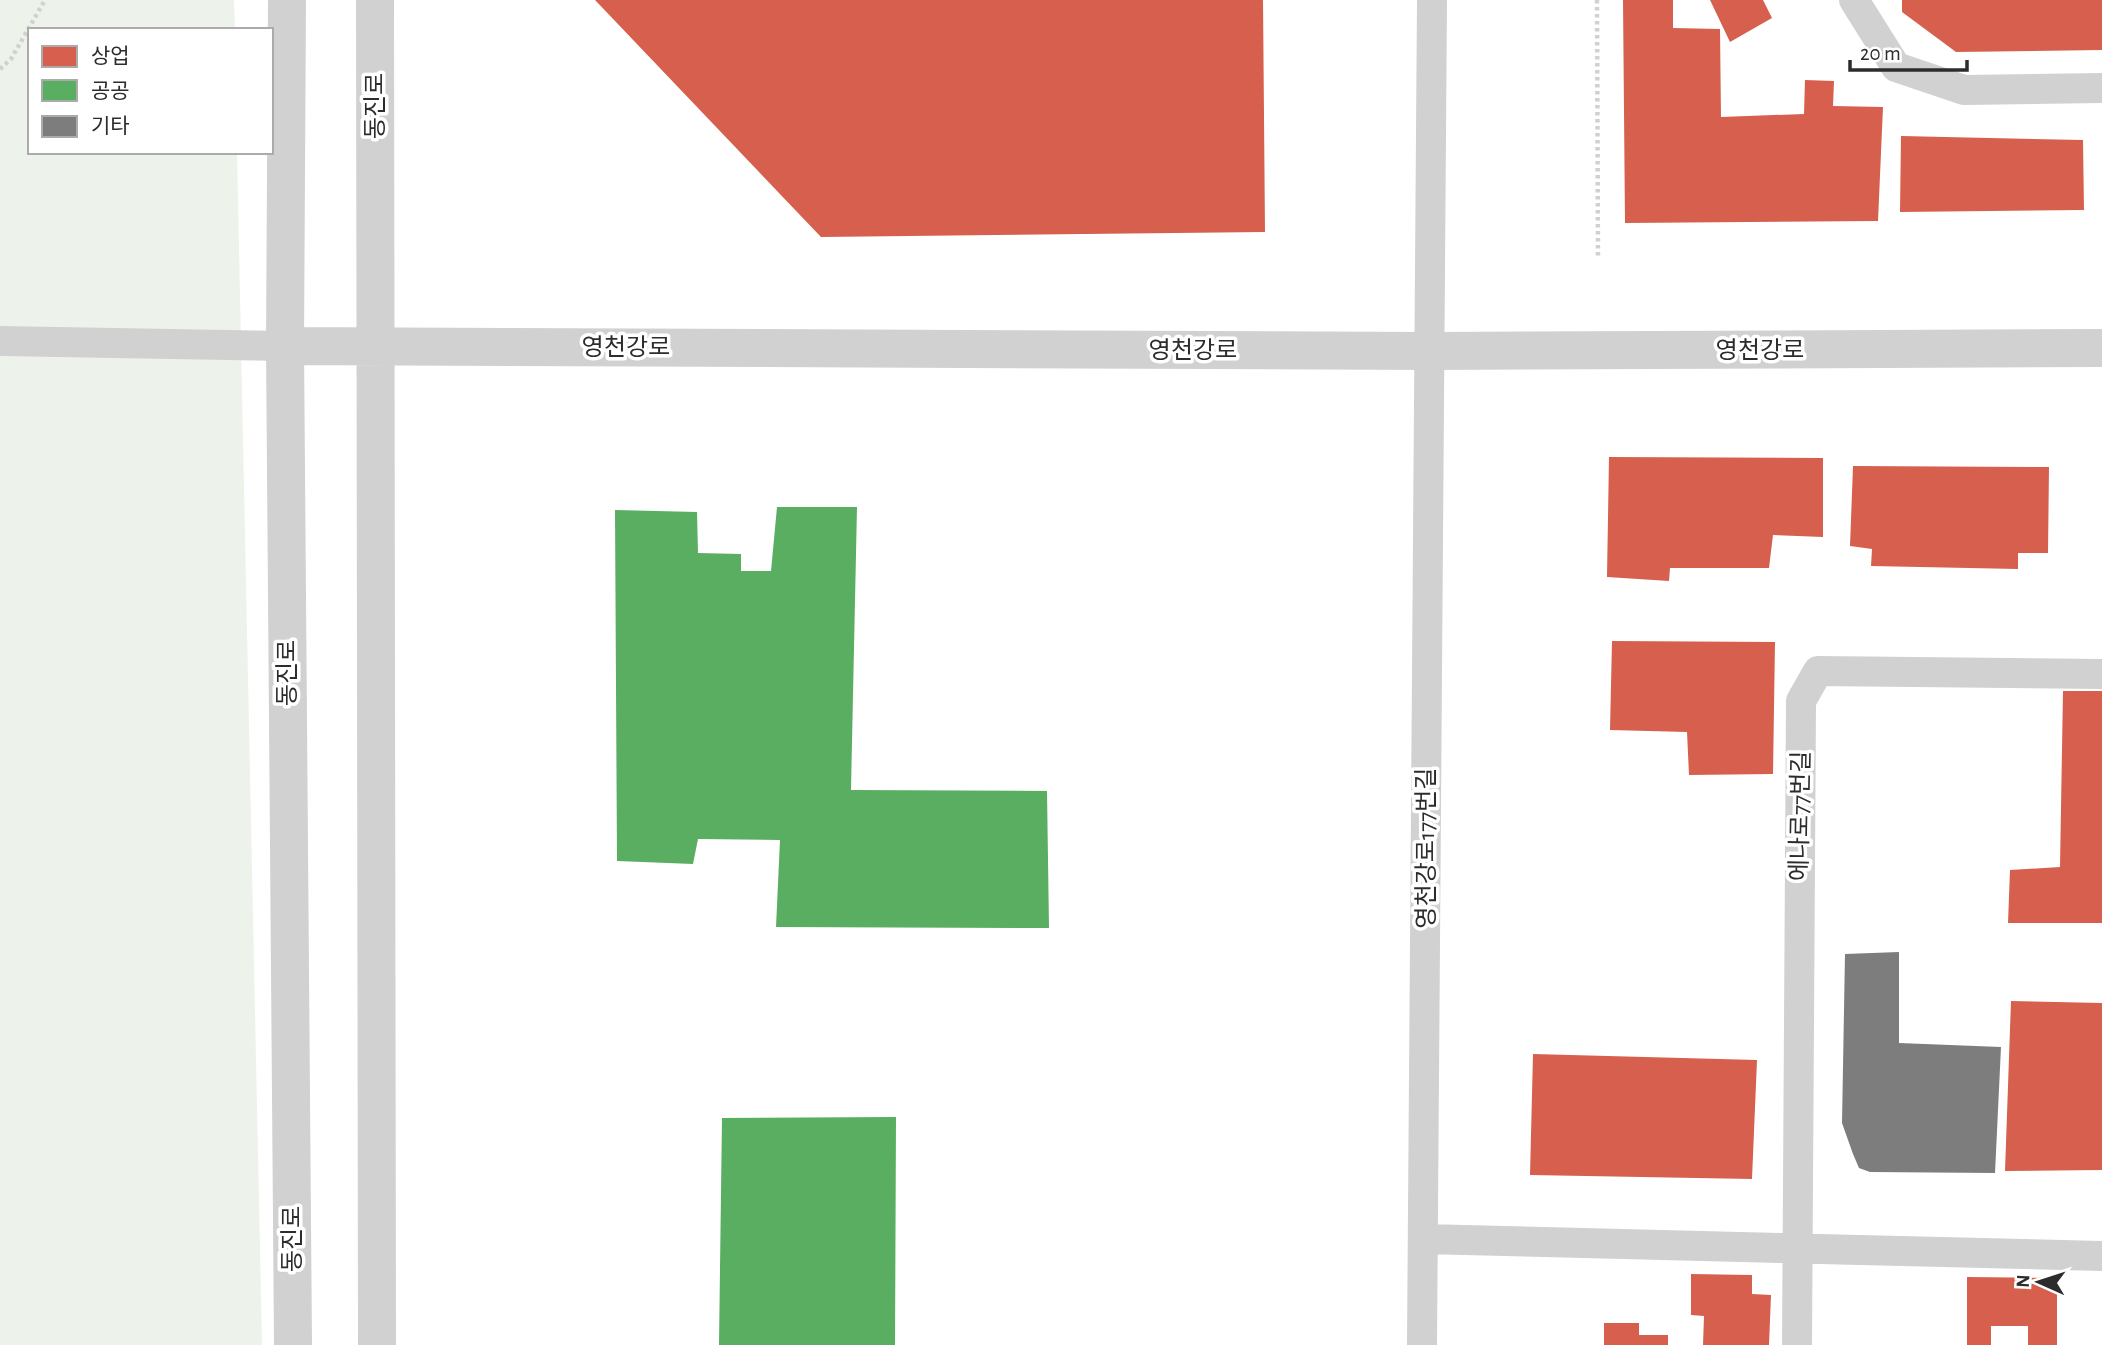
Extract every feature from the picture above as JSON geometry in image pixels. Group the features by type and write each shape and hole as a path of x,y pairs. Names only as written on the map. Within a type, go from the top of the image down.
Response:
{"street":[{"name":"동진로","path":"288,0 285,346 293,1345"},
{"name":"동진로","path":"375,0 377,1345"},
{"name":"영천강로177번길","path":"1422,1345 1432,0"},
{"path":"1854,0 1896,67 1964,90 2102,88"},
{"path":"0,341 285,346"},
{"name":"영천강로","path":"285,346 1430,351 2102,348"},
{"name":"에나로77번길","path":"1797,1345 1801,701 1818,671 2102,674"},
{"path":"1423,1239 2102,1256"}],"path":[{"path":"28,28 44,0"},
{"path":"1597,0 1598,259"},
{"path":"0,69 11,59 28,29"}],"shaded area":[{"path":"0,0 234,0 235,28 28,28 28,154 237,154 262,1345 0,1345"}],"building: 상업":[{"path":"595,0 1263,0 1265,232 821,237"},
{"path":"1623,0 1673,0 1673,28 1720,29 1721,117 1804,114 1805,80 1834,81 1833,106 1883,107 1878,221 1625,223"},
{"path":"1710,0 1763,0 1772,18 1730,42"},
{"path":"1902,0 2102,0 2102,50 1956,52 1902,12"},
{"path":"1901,136 2083,140 2084,210 1900,212"},
{"path":"1609,457 1823,458 1823,537 1773,535 1769,568 1670,568 1669,581 1607,577"},
{"path":"1853,466 2049,467 2048,553 2018,553 2018,569 1871,566 1872,549 1850,546"},
{"path":"1612,641 1775,642 1773,774 1689,775 1687,732 1610,730"},
{"path":"2063,691 2102,691 2102,923 2008,923 2010,870 2060,867"},
{"path":"2011,1001 2102,1003 2102,1170 2005,1171"},
{"path":"1533,1054 1757,1060 1752,1179 1530,1175"},
{"path":"1691,1274 1752,1275 1752,1294 1771,1295 1769,1345 1703,1345 1704,1316 1691,1315"},
{"path":"1967,1277 2057,1278 2057,1345 2028,1345 2028,1326 1991,1326 1991,1345 1967,1345"},
{"path":"1604,1323 1639,1323 1639,1335 1668,1335 1668,1345 1604,1345"}],"building: 공공":[{"path":"777,507 857,507 851,790 1047,791 1049,928 776,927 780,840 698,839 693,864 617,861 615,510 697,512 698,553 741,554 741,571 771,571"},
{"path":"896,1117 895,1345 719,1345 722,1118"}],"building: 기타":[{"path":"1899,952 1899,1043 2001,1047 1995,1173 1870,1172 1859,1168 1842,1123 1845,954"}]}
